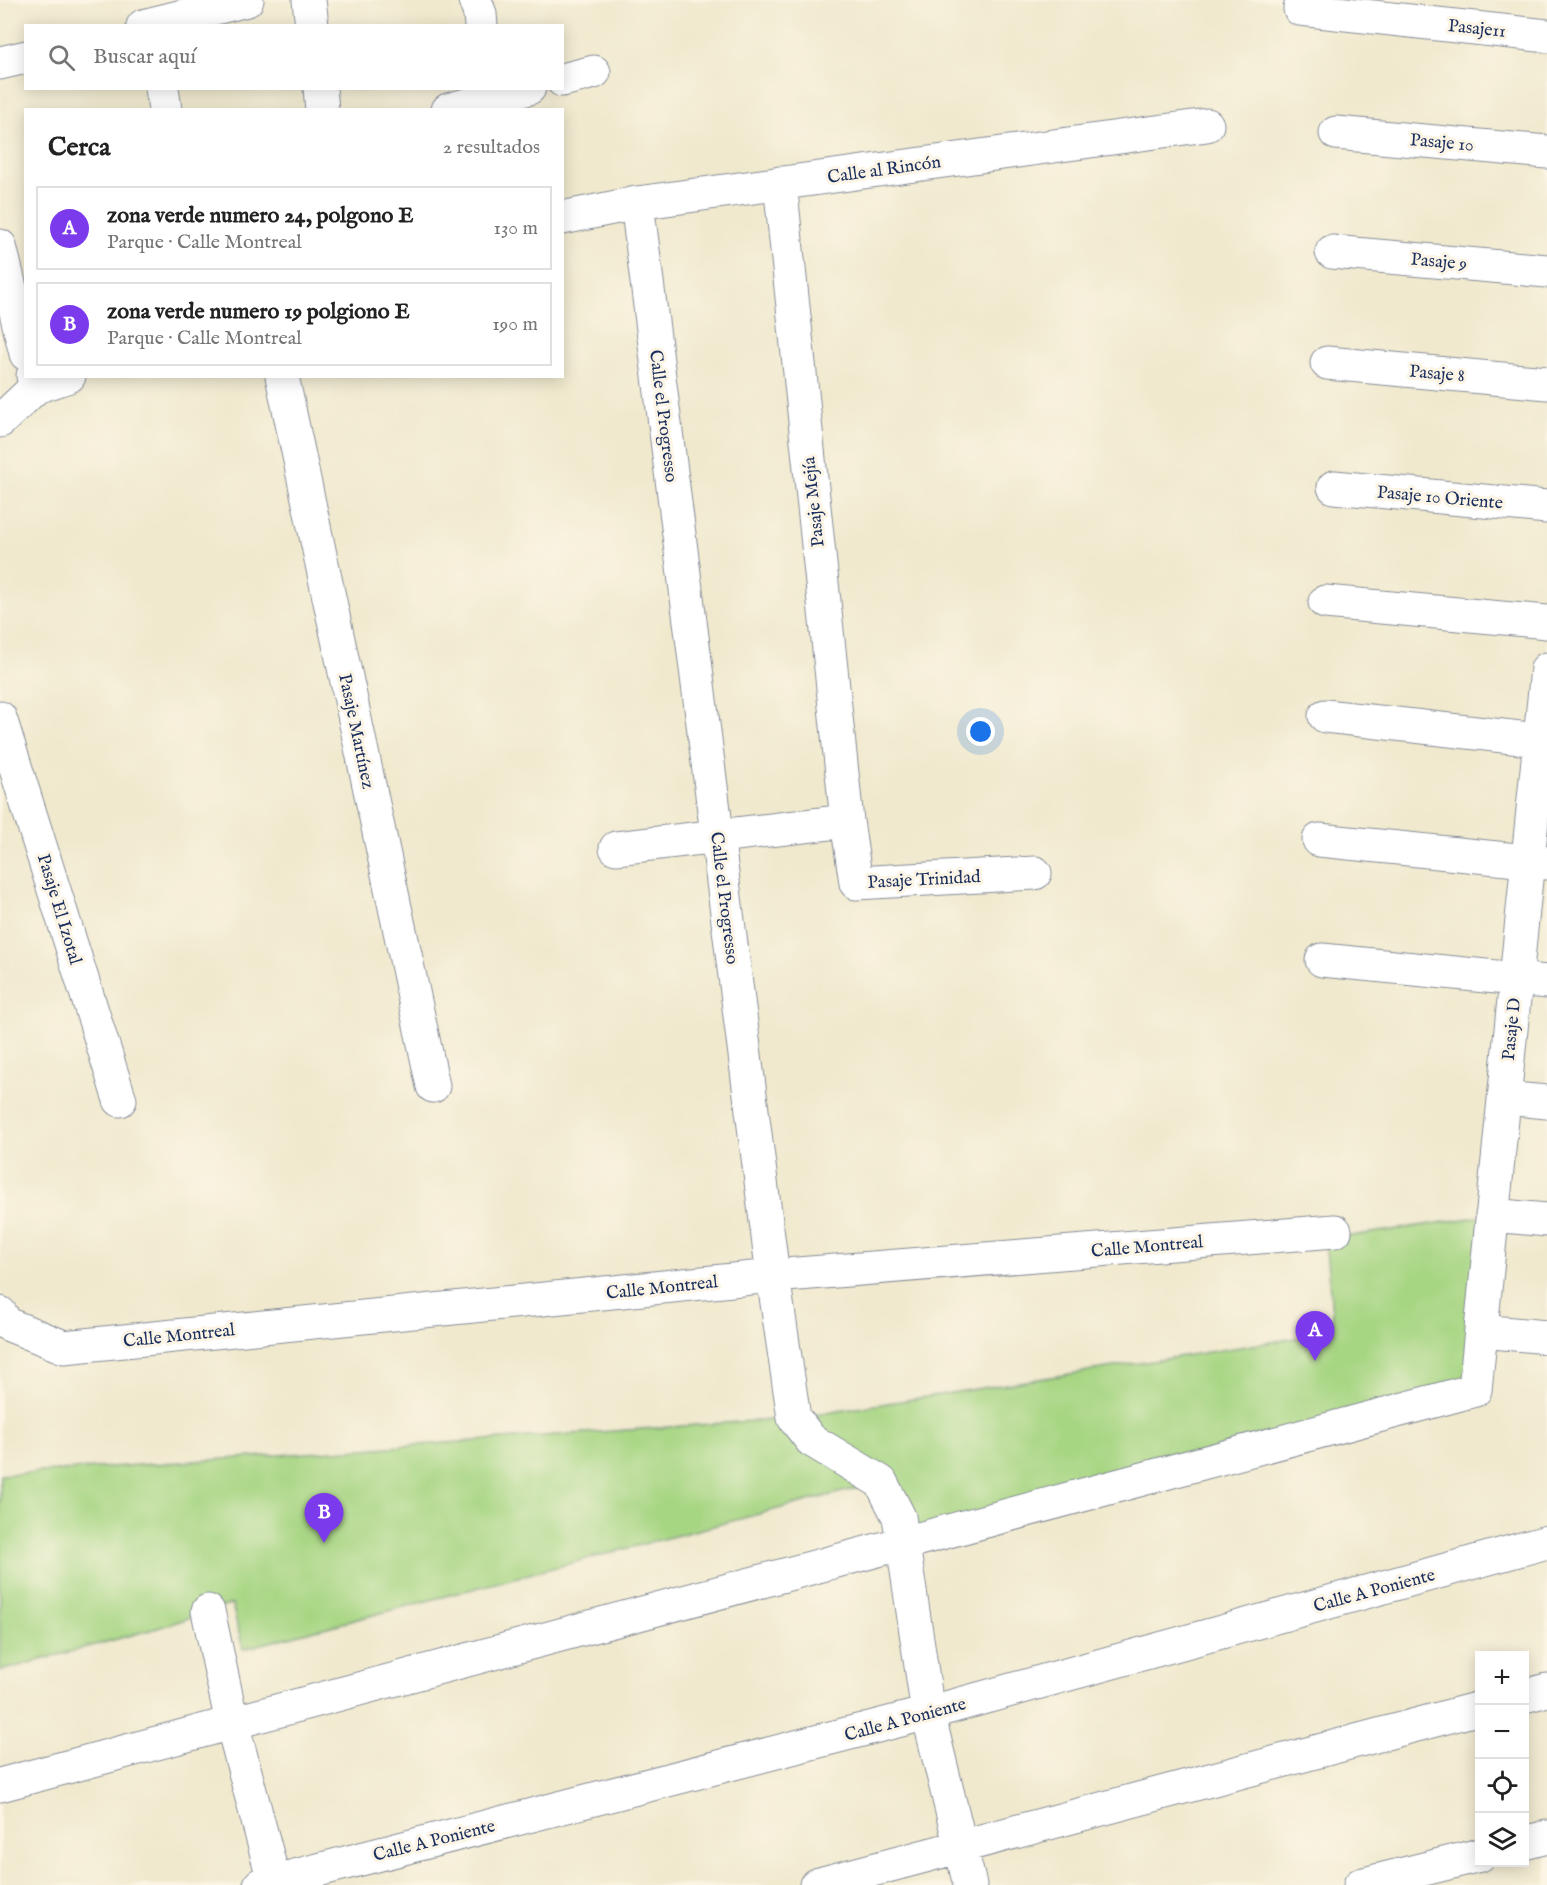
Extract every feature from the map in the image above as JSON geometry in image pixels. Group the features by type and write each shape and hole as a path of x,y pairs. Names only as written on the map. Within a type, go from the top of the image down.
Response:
{"street":[{"path":"151,18 247,0"},
{"path":"309,0 312,24"},
{"path":"475,0 481,24"},
{"name":"Pasaje11","path":"1300,9 1547,36"},
{"path":"0,63 24,57"},
{"path":"564,80 594,72"},
{"path":"162,90 165,108"},
{"path":"320,90 322,108"},
{"path":"453,108 488,94 515,90"},
{"name":"Calle al Rincón","path":"564,218 637,203 1207,125"},
{"name":"Pasaje 10","path":"1336,133 1547,152"},
{"name":"Pasaje Mejía","path":"780,183 847,821"},
{"name":"Calle el Progresso","path":"637,203 773,1276 794,1418 811,1440 881,1482 899,1516 928,1713 970,1885"},
{"path":"0,246 24,346"},
{"name":"Pasaje 9","path":"1332,252 1547,271"},
{"name":"Pasaje 8","path":"1327,363 1547,383"},
{"path":"0,421 34,382 57,378"},
{"name":"Pasaje Martínez","path":"282,378 433,1086"},
{"name":"Pasaje 10 Oriente","path":"1334,487 1547,507"},
{"path":"1325,602 1547,622"},
{"name":"Pasaje D","path":"903,1543 1474,1390 1504,1098 1531,981 1547,669"},
{"path":"1325,716 1543,741"},
{"name":"Pasaje El Izotal","path":"0,718 120,1100"},
{"path":"616,848 847,821"},
{"name":"Pasaje Trinidad","path":"847,821 856,884 1035,873"},
{"path":"1319,840 1537,862"},
{"path":"1322,960 1531,981"},
{"path":"1504,1098 1547,1102"},
{"path":"1492,1215 1547,1220"},
{"name":"Calle Montreal","path":"0,1313 7,1324 64,1347 773,1276 1335,1231"},
{"path":"1481,1331 1547,1337"},
{"name":"Calle A Poniente","path":"270,1884 928,1713 1547,1542"},
{"path":"0,1785 903,1543"},
{"path":"208,1611 270,1884"},
{"path":"1529,1695 1547,1690"},
{"path":"816,1885 1475,1709"},
{"path":"1529,1842 1547,1837"},
{"path":"1360,1885 1475,1856"}],"green space":[{"path":"1492,1215 1475,1390 903,1543 881,1482 243,1649 232,1604 161,1627 0,1671 0,1475 794,1418 1334,1332 1325,1240"}],"place":[{"name":"zona verde numero 24, polgono E","path":"1315,1361"},
{"name":"zona verde numero 19 polgiono E","path":"324,1543"}]}
